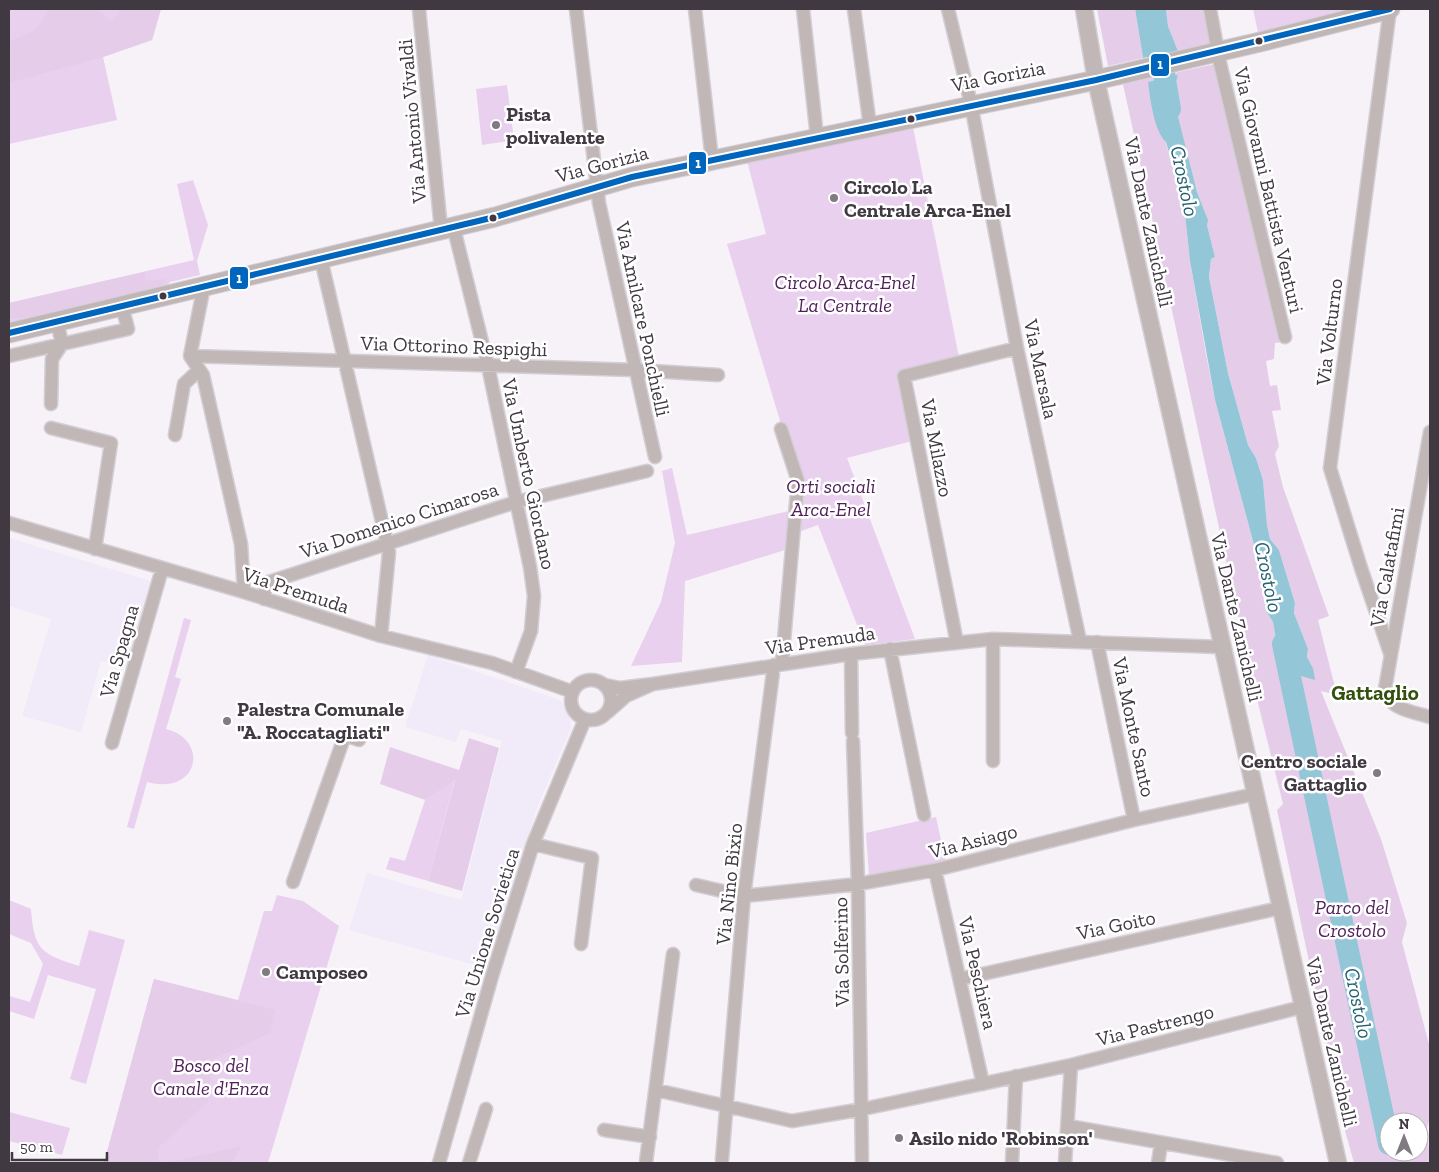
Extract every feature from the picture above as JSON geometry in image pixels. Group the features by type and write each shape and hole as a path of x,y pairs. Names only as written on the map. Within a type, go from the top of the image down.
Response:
{"main road":[{"name":"Via Gorizia","path":"11,332 495,217 597,189 632,177 971,104 1096,80 1390,9"}],"street":[{"name":"Via Antonio Vivaldi","path":"420,9 447,227"},
{"name":"Via Amilcare Ponchielli","path":"576,9 597,189 655,457"},
{"path":"695,9 712,160"},
{"path":"803,9 817,137"},
{"path":"854,9 870,126"},
{"name":"Via Marsala","path":"948,9 971,104 1017,348 1080,641"},
{"name":"Via Dante Zanichelli","path":"1084,9 1096,80 1221,647 1338,1163"},
{"name":"Via Giovanni Battista Venturi","path":"1210,9 1218,52 1285,337"},
{"name":"Via Volturno","path":"1390,9 1330,468 1361,568 1390,652"},
{"name":"Via Umberto Giordano","path":"447,227 488,366 534,596 531,631 516,672"},
{"path":"321,259 389,552 381,636"},
{"path":"204,286 190,356 203,375 241,544 244,592"},
{"name":"Via Gorizia","path":"11,332 11,355 128,329 122,306"},
{"path":"51,404 52,359 62,344 57,321"},
{"name":"Via Milazzo","path":"956,643 904,376 1017,348"},
{"name":"Via Ottorino Respighi","path":"190,356 635,370 718,375"},
{"path":"175,436 184,384 199,370"},
{"path":"51,428 111,443 95,549"},
{"name":"Via Nino Bixio","path":"722,1160 728,1108 744,896 778,664 798,481 781,429"},
{"name":"Via Calatafimi","path":"1430,432 1390,652 1385,692 1395,706 1430,717"},
{"name":"Via Domenico Cimarosa","path":"264,599 266,583 516,502 647,471"},
{"name":"Via Premuda","path":"9,523 244,592 381,636 474,658 572,692 586,680 598,681 605,685 620,688 851,654 994,639 1221,647"},
{"name":"Via Spagna","path":"112,743 162,569"},
{"path":"994,639 994,762"},
{"name":"Via Monte Santo","path":"1097,642 1134,820"},
{"path":"890,649 924,815"},
{"name":"Via Solferino","path":"851,654 863,1109 862,1163"},
{"name":"Via Premuda","path":"585,719 598,719 626,696 653,684"},
{"path":"605,685 612,700 608,712"},
{"path":"572,692 572,705 575,711 585,719"},
{"name":"Via Unione Sovietica","path":"442,1163 492,976 533,844 585,719"},
{"path":"293,882 345,735 359,740"},
{"name":"Via Asiago","path":"696,885 744,896 858,884 935,870 1134,820 1255,794"},
{"path":"533,844 592,858 581,944"},
{"name":"Via Peschiera","path":"935,870 983,1084"},
{"name":"Via Goito","path":"960,979 1280,908"},
{"path":"646,1162 673,954"},
{"name":"Via Pastrengo","path":"728,1108 792,1121 863,1109 1071,1065 1302,1007"},
{"path":"1066,1163 1071,1065"},
{"path":"1012,1163 1016,1076"},
{"path":"656,1090 728,1108"},
{"path":"469,1163 486,1109"},
{"path":"1068,1126 1252,1162 1277,1163"},
{"path":"604,1130 650,1137"},
{"path":"1158,1163 1161,1144"}],"shaded area":[{"path":"9,538 157,583 131,670 101,661 81,732 22,716 51,619 9,606"},
{"path":"428,655 560,700 570,714 571,728 536,810 489,969 349,930 367,873 461,900 502,741 461,729 456,742 405,727"}],"green space":[{"path":"9,9 161,9 152,40 103,57 117,120 9,144"},
{"path":"96,9 111,21 123,9 161,9 152,40 103,57 9,83 9,42 35,30 50,10"},
{"path":"1097,9 1135,9 1143,58 1108,66"},
{"path":"1166,9 1210,9 1216,42 1178,51 1168,26"},
{"path":"1253,9 1372,9 1260,42"},
{"name":"Parco del Crostolo","path":"1220,63 1289,341 1275,343 1274,359 1266,361 1270,386 1277,385 1281,410 1272,411 1279,446 1275,454 1283,487 1329,616 1318,620 1337,695 1321,691 1381,839 1407,923 1402,942 1430,1048 1429,1121 1429,1112 1379,1112 1379,1162 1429,1162 1429,1151 1430,1163 1354,1163 1344,1127 1277,810 1283,804 1250,671 1123,84","holes":["1177,76 1172,93 1197,192 1206,215 1215,257 1211,259 1209,277 1228,373 1248,445 1256,458 1263,480 1270,539 1279,550 1295,603 1294,613 1308,649 1307,657 1313,668 1281,670 1273,622 1265,609 1267,600 1257,556 1215,400 1190,261 1184,205 1148,82"]},
{"name":"Pista polivalente","path":"507,85 514,140 482,145 476,89"},
{"name":"Circolo Arca-Enel La Centrale","path":"911,117 960,362 904,376 916,440 847,458 915,639 865,645 818,525 793,534 798,481 727,244 766,234 745,153"},
{"path":"193,180 208,225 197,261 200,275 170,282 164,292 9,325 9,303 194,260 177,184"},
{"path":"144,272 146,281 167,279 162,287 25,318 9,319 9,303"},
{"path":"672,468 687,535 789,511 785,550 685,581 682,662 631,666 661,602 675,543 662,471"},
{"path":"184,618 191,620 175,677 181,679 166,729 180,735 189,743 193,754 192,764 188,774 178,781 165,784 147,782 134,829 127,827"},
{"path":"469,738 499,748 462,891 428,881 455,780 425,800 380,784 390,747 459,770"},
{"path":"455,779 428,881 386,869 390,857 405,861 425,800"},
{"path":"936,817 946,863 869,876 866,833"},
{"name":"Bosco del Canale d'Enza","path":"277,895 303,901 339,926 268,1163 104,1163 154,979 238,1000 264,911 272,911"},
{"path":"9,900 31,909 34,934 37,942 48,954 66,962 79,966 89,930 125,940 86,1084 70,1079 96,989 48,975 34,1019 9,1011 9,996 30,1002 43,964 31,943 9,934"},
{"path":"154,979 275,1010 270,1033 213,1059 208,1102 158,1148 159,1163 104,1163"},
{"path":"9,1112 70,1128 62,1155 9,1141"},
{"path":"242,1146 232,1163 166,1163"}],"water":[{"path":"1135,9 1166,9 1168,26 1178,51 1143,58"},
{"path":"1178,75 1172,93 1197,192 1208,220 1207,225 1215,257 1211,259 1209,277 1228,373 1248,445 1256,458 1263,480 1270,539 1279,550 1295,603 1294,613 1308,649 1307,657 1313,668 1315,680 1281,670 1273,622 1265,609 1267,600 1257,556 1215,400 1190,261 1184,205 1166,142 1158,130 1151,105 1148,82"}],"waterway":[{"name":"Crostolo","path":"1153,9 1170,109"},
{"name":"Crostolo","path":"1283,644 1382,1112"}],"transit line":[{"name":"1","path":"9,333 495,217 632,177 1096,80 1390,9"}],"place":[{"name":"Pista polivalente","path":"496,125"},
{"name":"Circolo La Centrale Arca-Enel","path":"834,198"},
{"name":"Palestra Comunale \"A. Roccatagliati\"","path":"227,721"},
{"name":"Centro sociale Gattaglio","path":"1377,773"},
{"name":"Camposeo","path":"266,972"},
{"name":"Asilo nido 'Robinson'","path":"899,1138"}],"district":[{"name":"Gattaglio","path":"1375,692"}],"park label":[{"name":"Orti sociali Arca-Enel","path":"831,498"}]}
